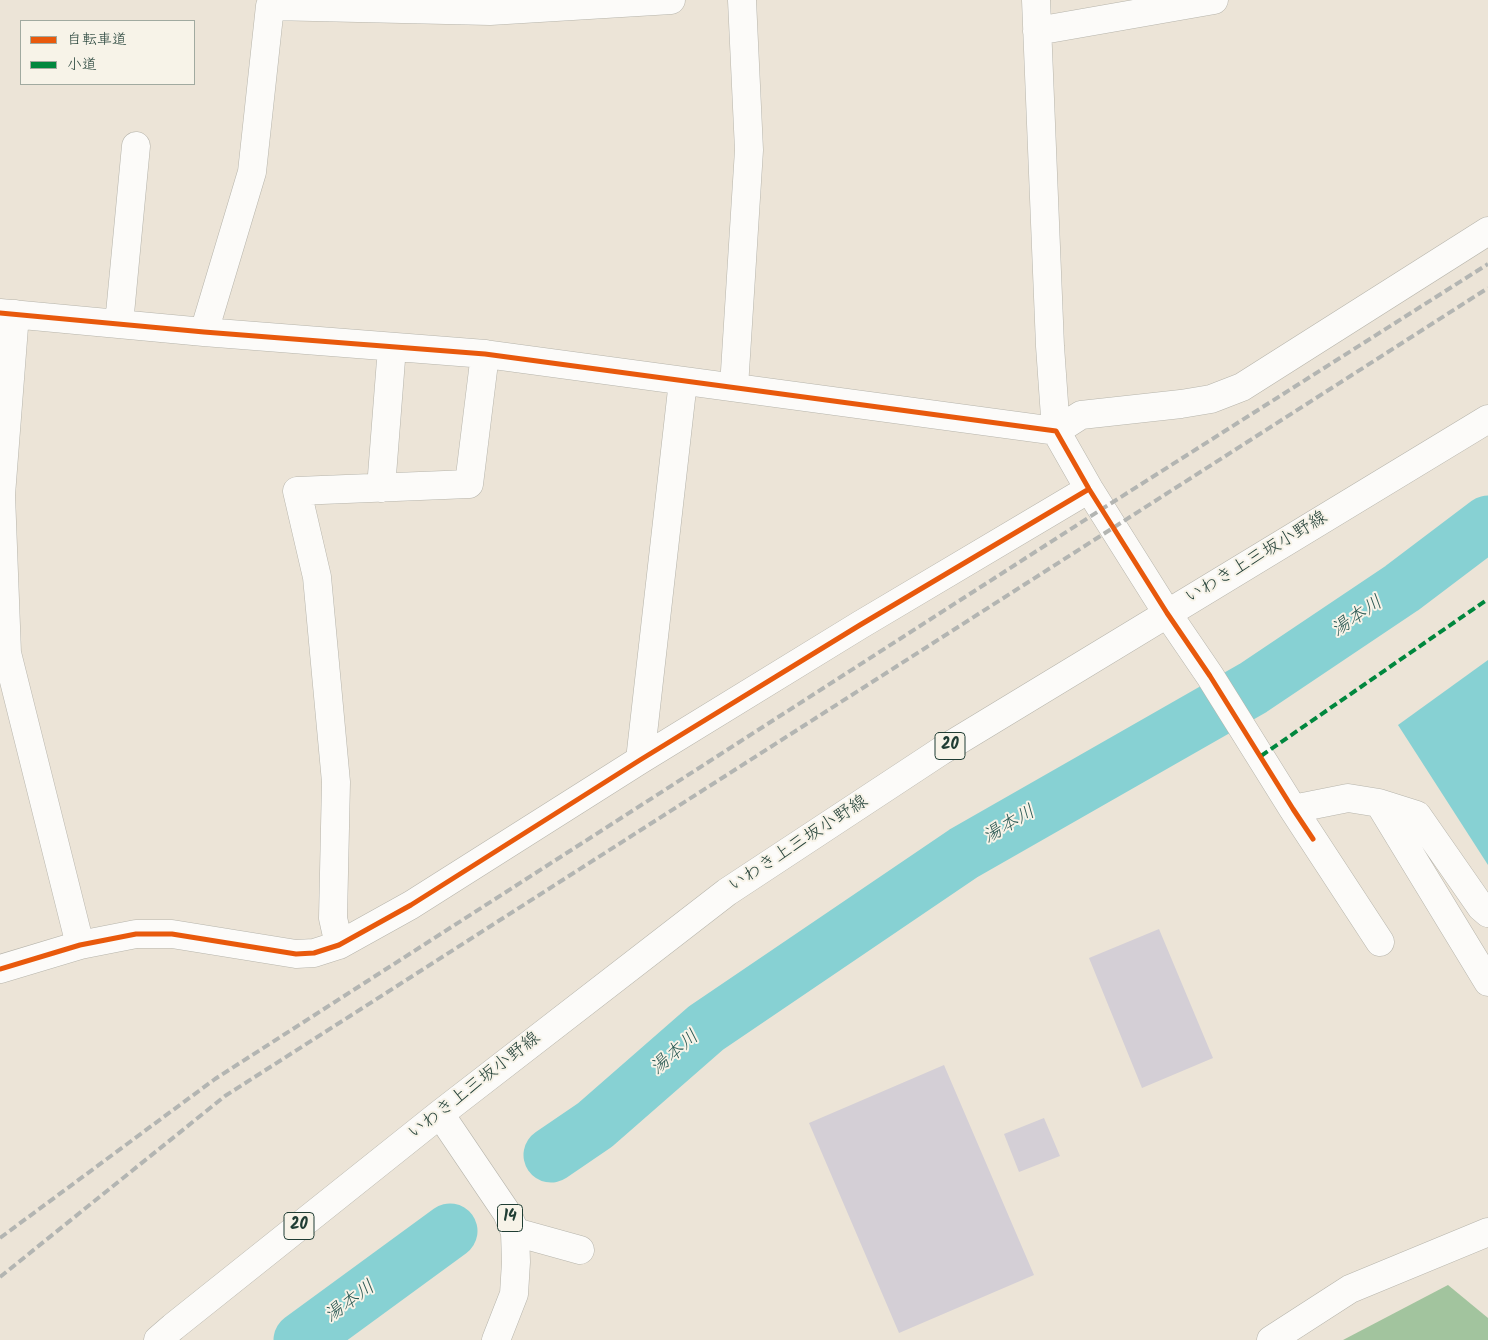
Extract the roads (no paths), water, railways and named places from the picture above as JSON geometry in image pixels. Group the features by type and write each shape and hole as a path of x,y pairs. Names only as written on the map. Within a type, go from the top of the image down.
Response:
{"street":[{"path":"204,332 252,172 270,3 490,10 671,0"},
{"path":"734,387 749,150 742,0"},
{"path":"1036,0 1050,346 1056,431 1089,488 1167,613 1210,676 1293,809 1380,942"},
{"path":"1037,31 1214,0"},
{"path":"119,324 136,146"},
{"path":"80,945 3,654 1,495 7,313 204,332 485,354 1056,431 1081,415 1211,399 1242,387 1488,231"},
{"path":"381,488 392,346"},
{"path":"339,945 333,918 336,782 317,577 297,491 469,484 485,354"},
{"path":"640,760 683,381"},
{"name":"いわき上三坂小野線","path":"158,1340 440,1114 727,892 941,751 1488,419"},
{"path":"0,969 80,945 136,934 172,934 296,954 314,953 339,945 411,905 640,760 1089,488"},
{"path":"1293,809 1348,798 1379,803 1417,815 1481,907 1488,913"},
{"path":"1379,803 1488,982"},
{"name":"14","path":"440,1114 508,1213 515,1232 514,1294 496,1340"},
{"path":"515,1232 580,1250"},
{"path":"1271,1340 1350,1290 1488,1232"}],"water":[{"path":"1488,660 1488,865 1398,725"}],"waterway":[{"name":"湯本川","path":"551,1155 595,1125 706,1028 964,853 1253,688 1402,588 1488,523"},
{"path":"1348,624 1363,640"},
{"name":"湯本川","path":"301,1340 450,1231"}],"railway":[{"path":"0,1238 215,1079 1102,509 1488,264"},
{"path":"0,1277 225,1096 1488,288"}]}
